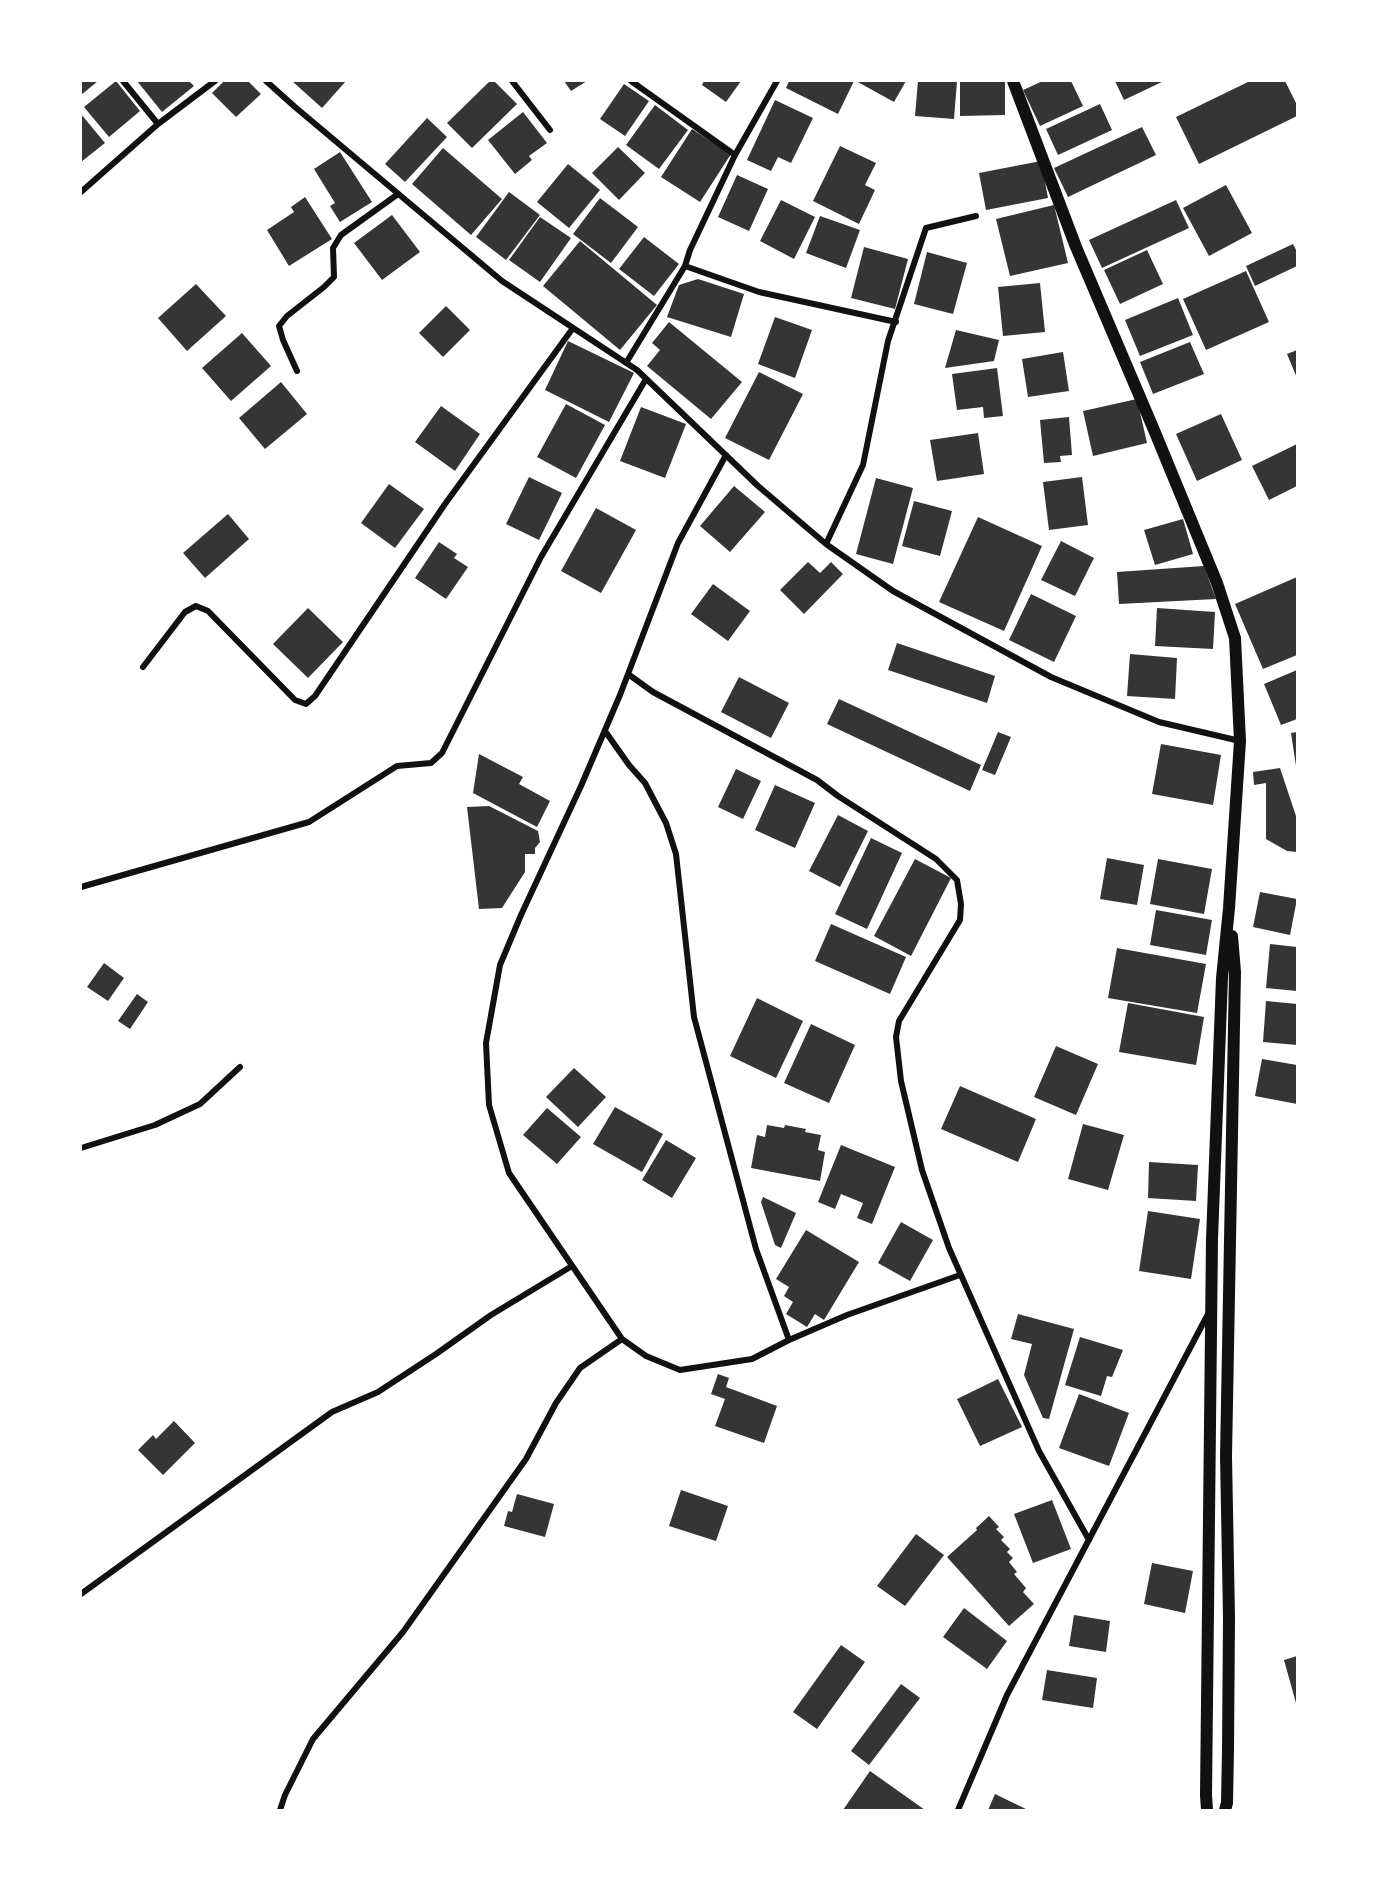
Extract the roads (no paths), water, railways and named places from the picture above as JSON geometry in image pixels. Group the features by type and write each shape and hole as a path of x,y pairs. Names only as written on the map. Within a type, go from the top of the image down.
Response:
{"main road":[{"path":"1013,81 1076,247 1154,430 1228,614 1235,638 1240,741 1222,978 1212,1308 1207,1810"},
{"path":"1225,1810 1227,1803 1229,1628 1226,1456 1235,972 1229,908"}],"street":[{"path":"123,81 158,124"},
{"path":"81,192 158,124 215,81"},
{"path":"266,81 502,281 626,363 758,486 826,544 892,591 1051,677 1159,722 1240,741"},
{"path":"512,81 550,130"},
{"path":"631,81 735,155"},
{"path":"626,363 684,266 735,155 777,81"},
{"path":"297,371 279,326 286,316 324,287 334,276 333,248 341,236 398,194"},
{"path":"826,544 863,465 888,341 926,228 976,216"},
{"path":"684,266 759,292 896,322"},
{"path":"143,667 185,612 196,606 208,611 295,700 306,704 315,696 445,504 573,328"},
{"path":"81,887 309,822 397,766 431,763 442,753 541,557 646,380"},
{"path":"726,455 678,543 605,731 500,965 486,1043 489,1105 509,1173 622,1339 646,1356 680,1370 752,1359 847,1315 960,1275"},
{"path":"628,674 653,692 817,780 936,859 957,880 961,904 960,920 899,1021 896,1037 901,1081 922,1170 960,1275 1039,1451 1089,1540"},
{"path":"605,731 645,783 666,823 676,854 694,1017 756,1249 789,1341"},
{"path":"81,1148 155,1125 200,1104 240,1067"},
{"path":"81,1594 332,1412 378,1392 491,1316 572,1266"},
{"path":"958,1810 1007,1695 1212,1308"},
{"path":"280,1810 313,1739 403,1632 526,1459 556,1403 580,1368 622,1339"}]}
